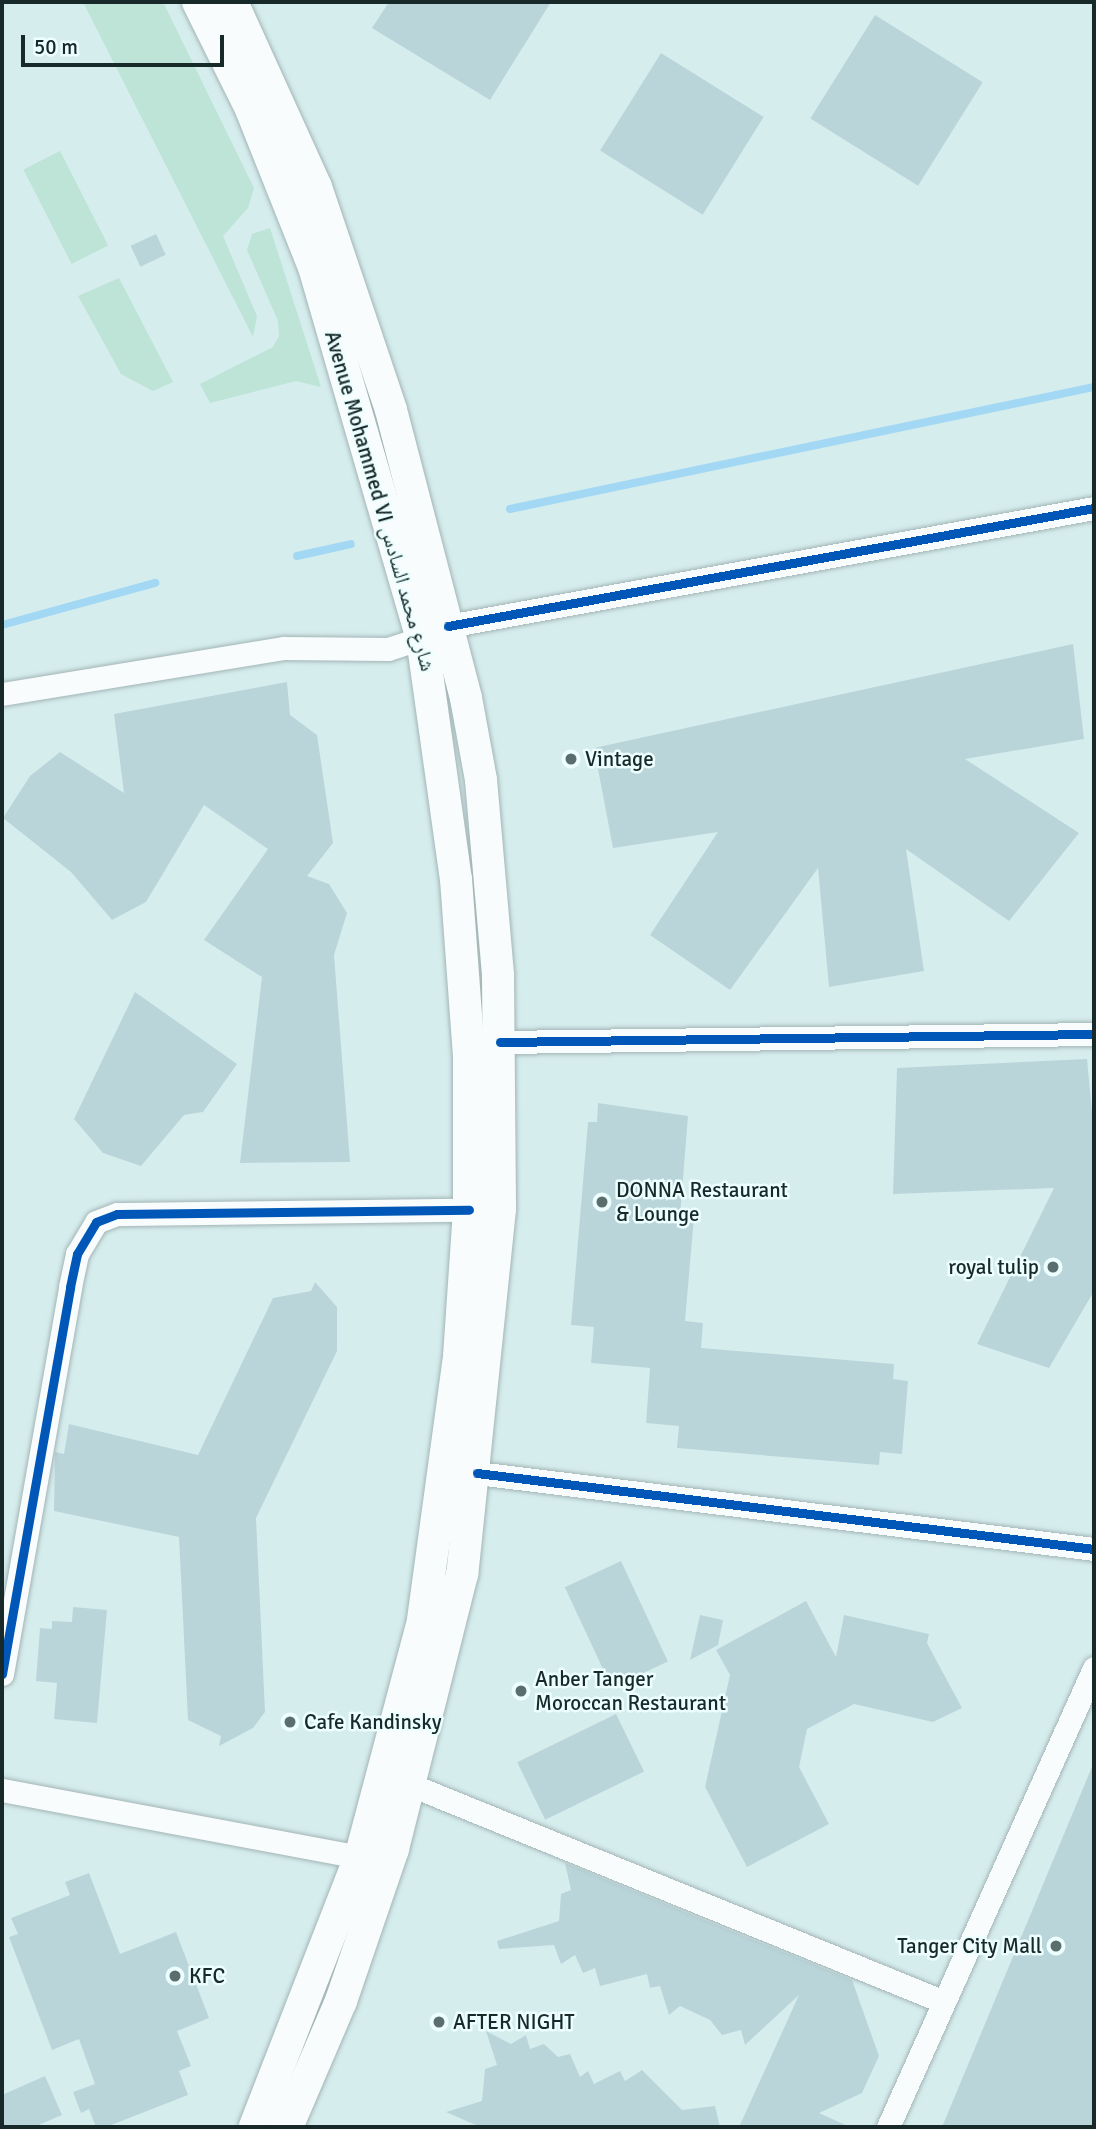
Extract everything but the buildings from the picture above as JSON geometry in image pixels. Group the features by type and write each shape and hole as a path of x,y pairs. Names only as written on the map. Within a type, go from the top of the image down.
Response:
{"main road":[{"name":"Avenue Mohammed VI شارع محمد السادس","path":"198,2 289,198 360,419 431,617 481,780 500,1042 500,1209 477,1473 463,1574 411,1785 341,2001 287,2127"},
{"name":"Avenue Mohammed VI شارع محمد السادس","path":"232,2 316,187 391,410 431,617 457,891 469,1058 469,1210 448,1468 426,1609 406,1702 360,1857 255,2127"}],"street":[{"path":"2,694 284,648 388,649 431,617 1094,508"},
{"path":"500,1042 1094,1034"},
{"path":"2,1674 70,1287 77,1254 96,1222 117,1214 469,1210"},
{"path":"477,1473 1094,1549"},
{"path":"888,2127 1094,1668"},
{"path":"411,1785 944,2002"},
{"path":"2,1790 360,1857"}],"green space":[{"path":"83,2 163,2 254,188 248,208 223,236 257,316 253,337"},
{"path":"60,151 108,245 72,264 23,170"},
{"path":"270,228 321,387 296,381 210,403 200,384 273,347 279,336 278,321 247,250 252,234"},
{"path":"119,278 173,382 153,391 121,374 78,296"}],"waterway":[{"path":"510,509 1094,387"},
{"path":"297,556 351,544"},
{"path":"2,625 155,583"}],"cycle path":[{"path":"448,626 1094,508"},
{"path":"500,1042 1094,1034"},
{"path":"2,1674 70,1287 77,1254 96,1222 117,1214 469,1210"},
{"path":"477,1473 1094,1549"}],"place":[{"name":"Vintage","path":"571,759"},
{"name":"DONNA Restaurant & Lounge","path":"602,1202"},
{"name":"royal tulip","path":"1053,1267"},
{"name":"Anber Tanger Moroccan Restaurant","path":"521,1691"},
{"name":"Cafe Kandinsky","path":"290,1722"},
{"name":"Tanger City Mall","path":"1056,1946"},
{"name":"KFC","path":"175,1976"},
{"name":"AFTER NIGHT","path":"439,2022"}]}
